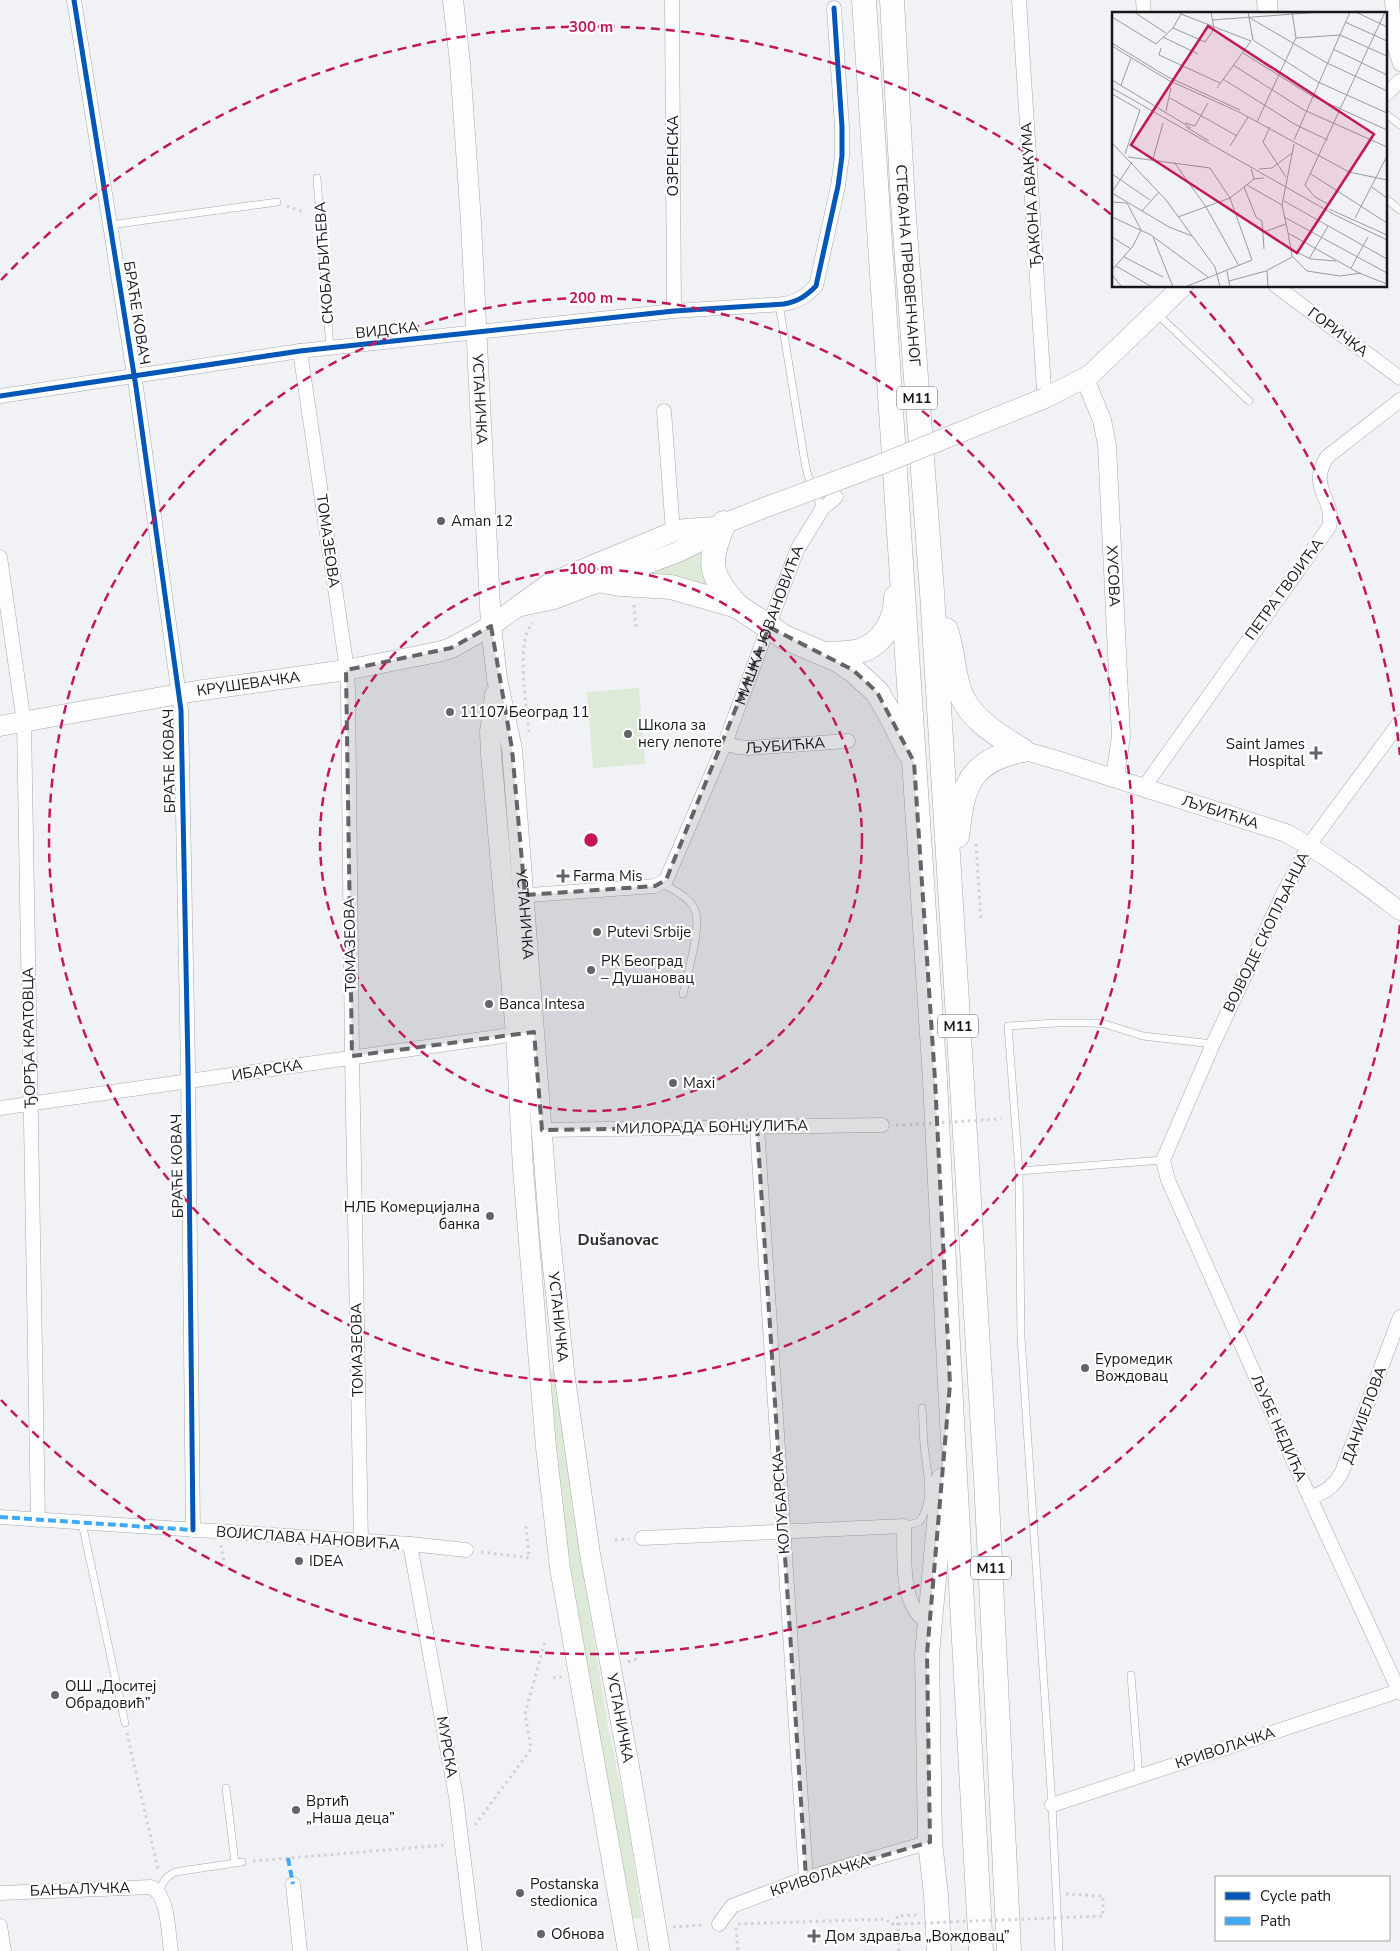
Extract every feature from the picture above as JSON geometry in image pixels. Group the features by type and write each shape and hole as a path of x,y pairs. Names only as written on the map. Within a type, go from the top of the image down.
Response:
{"highway":[{"name":"СТЕФАНА ПРВОВЕНЧАНОГ","path":"864,0 900,543"},
{"name":"СТЕФАНА ПРВОВЕНЧАНОГ","path":"892,0 904,214 932,592"},
{"path":"720,525 714,550 713,571 722,588 737,606 769,627 853,670 876,692 890,714 914,762"},
{"path":"824,654 850,653 865,649 887,630 892,621 896,604 896,575 900,543"},
{"name":"M11","path":"900,543 935,1080 981,1951"},
{"path":"603,581 671,587 737,606"},
{"path":"932,592 942,615 950,642 958,688 965,702 986,727 1022,750"},
{"name":"M11","path":"932,592 986,1480 1009,1951"},
{"path":"949,866 956,847 961,806 966,788 980,768 990,760 1022,750"},
{"path":"939,1951 936,1895 930,1842 927,1654 940,1523 950,1384"}],"main road":[{"name":"УСТАНИЧКА","path":"453,0 460,63 471,222 492,626 498,679 512,749 525,895 523,1169 546,1447 560,1568 628,1951"},
{"path":"519,606 554,600 692,546 720,525 879,465 1045,394 1085,379 1097,370 1156,313 1174,290"},
{"name":"КРУШЕВАЧКА","path":"0,726 180,694 346,670 415,658 452,648 492,626 550,583 673,532 720,525"},
{"name":"УСТАНИЧКА","path":"498,679 490,732 505,897 525,1033 542,1130 550,1238 565,1379 590,1554 631,1776 660,1951"}],"street":[{"name":"БРАЋЕ КОВАЧ","path":"74,0 134,376 182,710 193,1530"},
{"name":"ОЗРЕНСКА","path":"672,0 674,311"},
{"name":"ЂАКОНА АВАКУМА","path":"1019,0 1045,394"},
{"path":"1392,0 1396,48 1400,64"},
{"name":"ВИДСКА","path":"0,396 300,351 476,334 674,311 779,304 802,299 816,286 838,186 842,156 842,127 834,8"},
{"path":"1388,92 1400,81"},
{"name":"ГОРИЧКА","path":"1279,288 1400,378"},
{"name":"ТОМАЗЕОВА","path":"300,351 346,670 361,1542"},
{"name":"ХУСОВА","path":"1085,379 1101,415 1107,444 1121,736 1115,778"},
{"name":"ПЕТРА ГВОЈИЋА","path":"1144,787 1329,527 1329,508 1319,484 1321,469 1327,457 1400,400"},
{"path":"664,411 673,532"},
{"name":"МИШКА ЈОВАНОВИЋА","path":"662,884 670,873 725,742 797,550 822,509 836,497"},
{"name":"ЂОРЂА КРАТОВЦА","path":"0,557 24,723 38,1520"},
{"name":"ВОЈВОДЕ СКОПЉАНЦА","path":"1164,1160 1213,1044 1284,892 1309,845 1400,722"},
{"name":"ЉУБИЋКА","path":"725,742 738,747 749,748 848,741"},
{"name":"ЉУБИЋКА","path":"1022,750 1286,833 1309,845 1400,911"},
{"path":"505,897 662,884"},
{"name":"ИБАРСКА","path":"0,1108 188,1082 352,1056 525,1033"},
{"name":"МИЛОРАДА БОНЏУЛИЋА","path":"542,1130 882,1125"},
{"name":"КОЛУБАРСКА","path":"757,1127 806,1878"},
{"name":"ЉУБЕ НЕДИЋА","path":"1164,1160 1168,1180 1310,1498 1400,1692"},
{"name":"ДАНИЈЕЛОВА","path":"1310,1498 1336,1484 1342,1472 1400,1317"},
{"name":"ВОЈИСЛАВА НАНОВИЋА","path":"0,1517 410,1544 466,1550"},
{"path":"642,1538 904,1526 905,1581 917,1615 929,1623"},
{"name":"МУРСКА","path":"410,1544 454,1787 475,1951"},
{"name":"КРИВОЛАЧКА","path":"1052,1805 1400,1692"},
{"name":"КРИВОЛАЧКА","path":"720,1924 732,1906 806,1878 930,1842"},
{"path":"293,1884 300,1951"},
{"name":"БАЊАЛУЧКА","path":"0,1893 143,1887 160,1888"},
{"path":"160,1888 171,1951"},
{"path":"0,1926 4,1951"}],"lane":[{"path":"1388,116 1400,125"},
{"name":"СКОБАЉИЋЕВА","path":"317,178 330,348"},
{"path":"1388,201 1400,210"},
{"path":"110,224 277,202"},
{"path":"779,304 805,463 811,484 822,509"},
{"path":"1156,313 1249,402"},
{"path":"662,884 688,900 695,910 698,924 683,994"},
{"path":"1059,1951 1052,1805 1022,1338 1019,1171 1008,1026 1094,1022 1143,1036 1213,1044"},
{"path":"1019,1171 1164,1160"},
{"path":"904,1526 919,1522 926,1509 928,1481 922,1408"},
{"path":"82,1523 125,1723"},
{"path":"1131,1675 1139,1777"},
{"path":"160,1888 167,1877 175,1872 239,1862 226,1788"}],"path":[{"path":"277,202 304,212"},
{"path":"633,602 636,627"},
{"path":"530,734 523,661 525,634 530,625 536,621"},
{"path":"975,842 981,921"},
{"path":"903,1124 1001,1119"},
{"path":"466,1550 529,1556 526,1526"},
{"path":"219,1532 225,1567"},
{"path":"239,1862 462,1843 531,1749 525,1714 545,1641"},
{"path":"125,1723 160,1888"},
{"path":"738,1951 736,1924 886,1919 890,1924 898,1924 1103,1916 1103,1896 1057,1894"},
{"path":"899,1951 897,1916 923,1915"}],"highlighted area":[{"path":"491,626 512,749 525,895 655,886 666,880 769,627 853,670 877,692 914,762 935,1080 950,1384 927,1654 930,1842 806,1878 757,1127 542,1130 534,1032 352,1056 346,670 451,648"}],"green space":[{"path":"705,549 708,585 638,575"},
{"path":"639,688 645,764 593,768 587,692"},
{"path":"554,1370 574,1517 608,1726 628,1822 642,1918 633,1919 576,1606 563,1517 550,1371"}],"marked path":[{"path":"0,1517 193,1530"},
{"path":"288,1858 293,1884"}],"cycle path":[{"path":"74,0 136,387 181,710 188,1067 193,1530"},
{"path":"0,396 300,351 674,311 784,304 798,300 816,286 838,186 842,156 842,127 834,8"}],"place":[{"name":"Aman 12","path":"441,521"},
{"name":"11107 Београд 11","path":"450,712"},
{"name":"Школа за негу лепоте","path":"628,734"},
{"name":"Saint James Hospital","path":"1316,753"},
{"name":"Farma Mis","path":"563,876"},
{"name":"Putevi Srbije","path":"597,932"},
{"name":"РК Београд – Душановац","path":"591,970"},
{"name":"Banca Intesa","path":"489,1004"},
{"name":"Maxi","path":"673,1083"},
{"name":"НЛБ Комерцијална банка","path":"490,1216"},
{"name":"Еуромедик Вождовац","path":"1085,1368"},
{"name":"IDEA","path":"299,1561"},
{"name":"ОШ „Доситеј Обрадовић”","path":"55,1695"},
{"name":"Вртић „Наша деца”","path":"296,1810"},
{"name":"Postanska stedionica","path":"520,1893"},
{"name":"Обнова","path":"541,1934"},
{"name":"Дом здравља „Вождовац”","path":"814,1936"}],"district":[{"name":"Dušanovac","path":"618,1239"}]}
